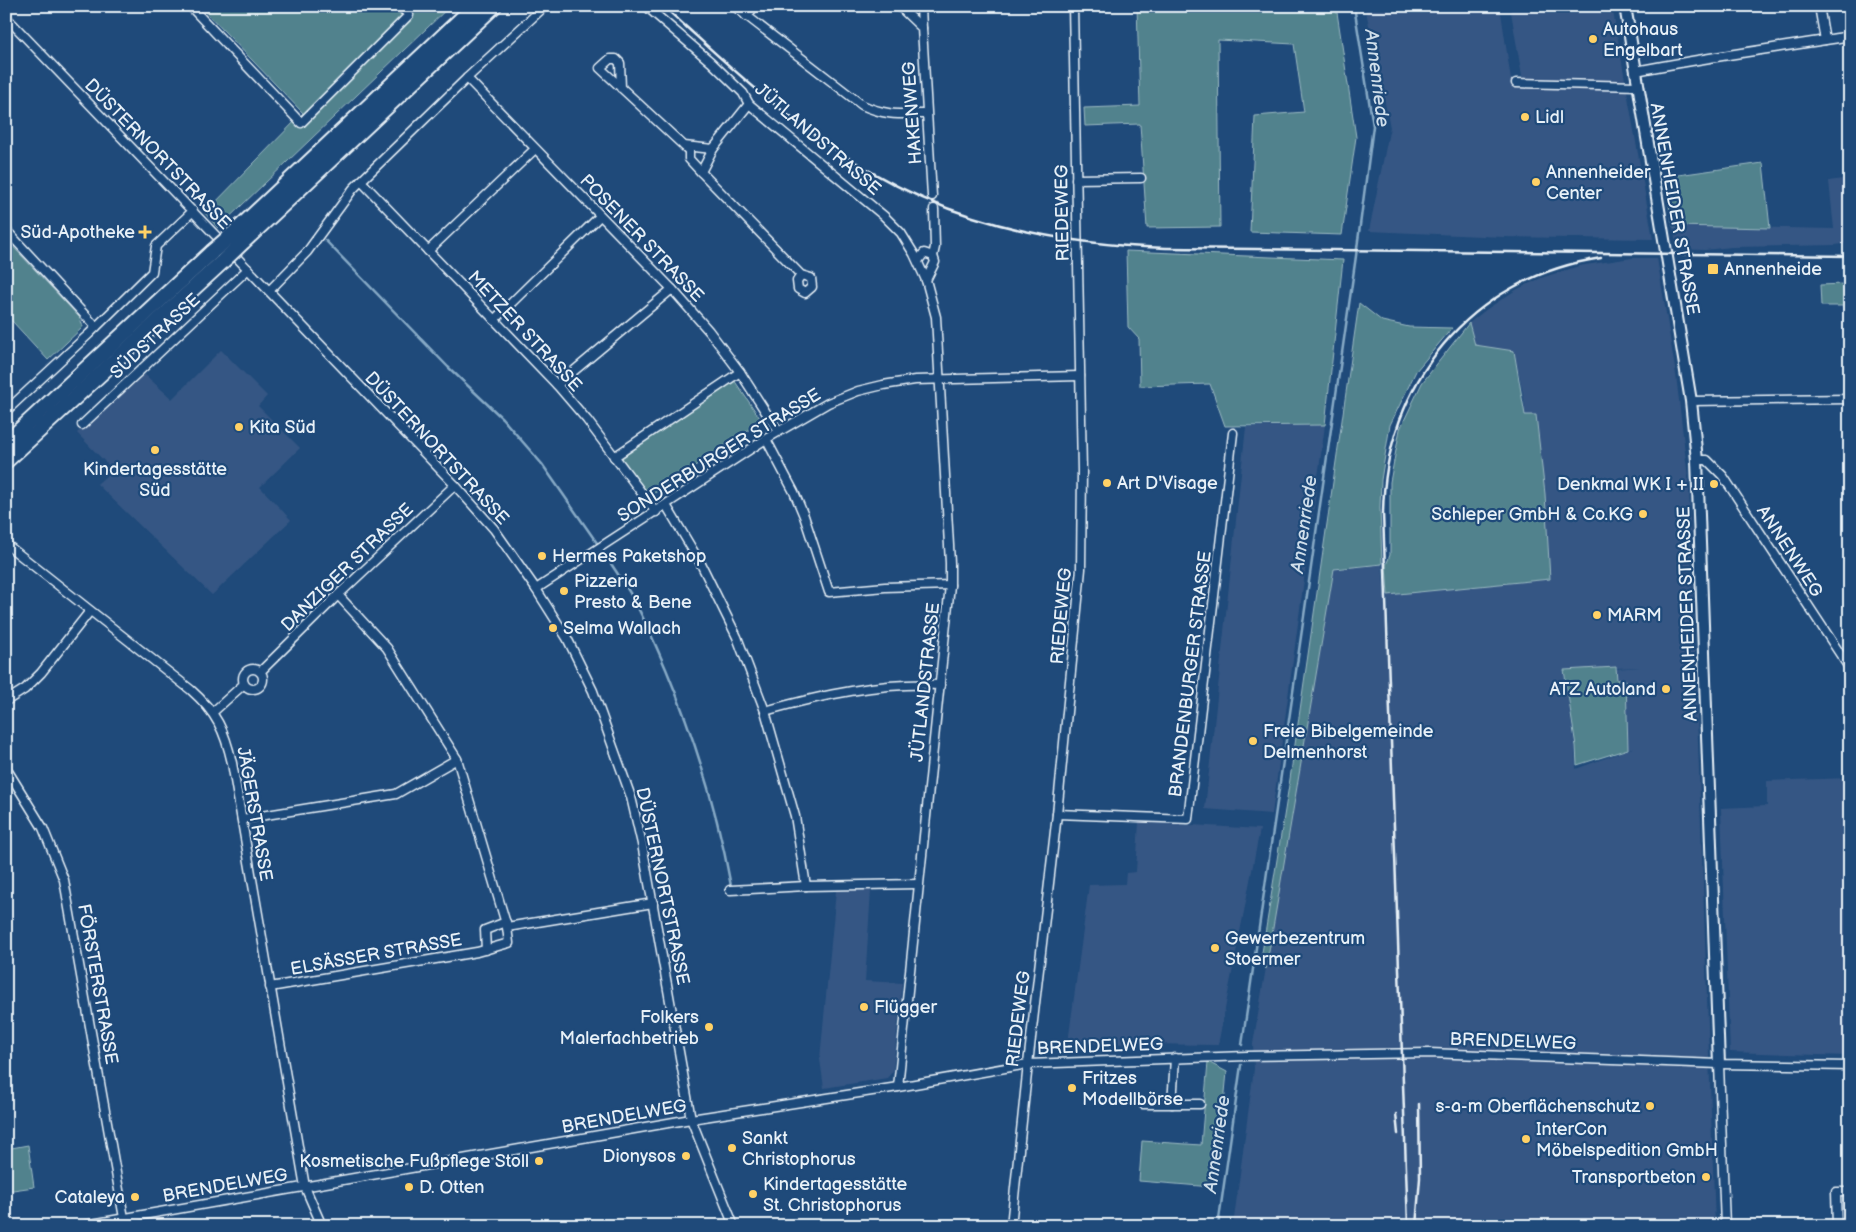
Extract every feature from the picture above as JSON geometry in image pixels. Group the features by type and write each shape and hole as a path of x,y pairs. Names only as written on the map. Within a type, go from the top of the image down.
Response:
{"highway":[{"path":"239,237 475,6"},
{"path":"6,443 217,257 494,6"},
{"path":"6,461 217,257"}],"street":[{"path":"190,6 301,124 409,15 400,6"},
{"path":"268,291 307,252 353,189 467,78 545,6"},
{"name":"JÜTLANDSTRASSE","path":"646,6 711,62 743,93 749,104 884,216 901,234 918,262 926,280 936,317 950,585 898,1087"},
{"path":"734,6 862,105 877,112 890,115 926,114"},
{"path":"746,16 755,6"},
{"path":"899,6 922,28"},
{"name":"HAKENWEG","path":"921,6 932,196"},
{"name":"RIEDEWEG","path":"1011,1226 1057,814 1081,569 1080,376 1073,6"},
{"name":"ANNENHEIDER STRASSE","path":"1625,6 1691,400 1697,460 1725,1226"},
{"path":"1819,6 1825,40"},
{"name":"DÜSTERNORTSTRASSE","path":"6,17 455,485 494,529 536,589 567,638 593,691 631,797 653,903 691,1119 734,1226"},
{"path":"1636,71 1690,60 1717,58 1850,36"},
{"name":"POSENER STRASSE","path":"467,78 672,289 709,331 740,372 778,431"},
{"path":"1516,83 1638,86"},
{"path":"621,88 689,151 689,159 801,276"},
{"path":"701,172 713,149 749,104"},
{"path":"684,146 713,149"},
{"path":"428,251 535,149"},
{"path":"1076,179 1141,178"},
{"name":"METZER STRASSE","path":"361,181 557,385 587,420 656,512"},
{"path":"926,280 935,262 933,256 935,247 934,209"},
{"path":"6,412 152,272 156,246 193,211"},
{"path":"494,320 600,216"},
{"path":"6,230 96,327"},
{"path":"918,262 924,254 933,256"},
{"name":"SÜDSTRASSE","path":"82,425 248,269"},
{"path":"557,385 672,289"},
{"path":"614,457 740,372"},
{"name":"SONDERBURGER STRASSE","path":"536,589 666,506 778,431 828,403 858,391 915,380 1080,376"},
{"path":"1691,400 1850,399"},
{"name":"BRANDENBURGER STRASSE","path":"1057,814 1188,819 1233,433"},
{"path":"766,439 794,492 804,516 829,592 885,587 950,585"},
{"name":"ANNENWEG","path":"1697,460 1707,460 1723,476 1850,669"},
{"name":"DANZIGER STRASSE","path":"260,672 338,595 455,485"},
{"path":"666,506 701,564 737,637 765,711 795,816 806,886"},
{"name":"JÄGERSTRASSE","path":"7,547 191,690 213,712 221,725 228,746 242,819 305,1187 322,1226"},
{"path":"338,595 387,648 457,759 507,924"},
{"path":"6,700 25,689 41,673 90,611"},
{"name":"DANZIGER STRASSE","path":"254,669 260,672 262,681 260,686 254,689 247,688 244,684 243,675 247,670 254,669"},
{"name":"DANZIGER STRASSE","path":"213,712 244,684"},
{"path":"765,711 814,697 886,686 940,685"},
{"path":"242,819 396,794 457,759"},
{"name":"FÖRSTERSTRASSE","path":"6,768 43,828 64,880 124,1218"},
{"path":"730,890 806,886 918,884"},
{"name":"ELSÄSSER STRASSE","path":"486,950 485,930 507,924 653,903"},
{"name":"ELSÄSSER STRASSE","path":"270,988 486,950 509,943 507,924"},
{"name":"BRENDELWEG","path":"80,1226 691,1119 898,1087 1028,1064 1238,1056 1429,1053 1719,1064 1850,1066"},
{"name":"BRENDELWEG","path":"1172,1104 1175,1058"},
{"path":"1143,1104 1200,1104"},
{"path":"1837,1226 1836,1192 1850,1192"}],"shaded area":[{"path":"1365,6 1500,6 1512,87 1524,88 1510,6 1612,6 1653,239 1504,237 1369,231 1390,127"},
{"path":"1850,178 1850,243 1731,247 1705,250 1677,249 1673,226 1834,229 1829,181"},
{"path":"1632,258 1657,258 1676,375 1689,487 1715,1226 1233,1226 1254,1069 1253,1044 1334,569 1382,564 1390,654 1388,595 1550,579 1536,415 1525,416 1524,398 1514,351 1475,345 1469,323 1516,290 1541,278 1579,266","holes":["1640,667 1616,669 1617,681 1626,681 1628,749 1635,747 1576,769 1575,745 1563,670"]},
{"path":"221,350 267,396 258,406 300,448 260,487 291,520 212,595 97,484 113,470 77,433 143,373 172,399"},
{"path":"1325,425 1272,814 1205,809 1246,427"},
{"path":"1850,778 1850,1056 1730,1052 1721,808 1767,806 1767,781"},
{"path":"1139,822 1260,829 1218,1045 1068,1043 1089,885 1125,884 1126,873 1136,872"},
{"path":"871,890 865,981 902,983 893,1071 887,1078 824,1088 820,1059 836,891"}],"green space":[{"path":"200,6 391,6 401,15 411,6 450,6 218,228 205,213 303,113"},
{"path":"1137,6 1336,6 1356,137 1342,235 1250,232 1255,116 1304,112 1294,44 1218,40 1220,227 1147,228 1140,124 1085,126 1084,108 1140,106"},
{"path":"1763,163 1770,228 1673,226 1664,177"},
{"path":"6,239 80,318 83,327 48,360 12,321 6,318"},
{"path":"1126,251 1343,260 1325,425 1225,426 1210,384 1140,386 1139,339 1128,327"},
{"path":"1844,284 1845,306 1821,306 1820,285"},
{"path":"1359,303 1382,321 1409,327 1452,328 1416,371 1390,425 1381,480 1382,564 1334,569 1266,969 1261,959 1290,779"},
{"path":"1469,323 1475,345 1514,351 1525,415 1536,415 1545,494 1550,579 1388,595 1386,565 1390,555 1390,482 1400,429 1422,383"},
{"path":"734,380 762,421 650,496 622,458"},
{"path":"1616,667 1617,680 1626,680 1628,749 1577,765 1576,746 1564,670"},
{"path":"1208,1062 1227,1072 1220,1144 1212,1187 1139,1181 1142,1141 1201,1145"},
{"path":"28,1145 34,1187 6,1191 6,1149"}],"waterway":[{"name":"Annenriede","path":"1242,1045 1356,256 1373,126 1354,6"},
{"path":"325,240 448,367 502,418 542,464 597,543"},
{"path":"605,555 640,611 677,696 712,802 731,886"},
{"name":"Annenriede","path":"1218,1226 1241,1065"}],"railway":[{"path":"663,6 741,77 839,152 891,183 918,196 973,217 1020,230 1093,243 1166,248 1850,256"},
{"path":"1408,1226 1383,513 1388,466 1399,421 1418,380 1444,344 1475,313 1512,288 1554,269 1601,258"},
{"path":"1416,1226 1420,1178 1419,1104"},
{"path":"1396,1114 1398,1134"}],"place":[{"name":"Autohaus Engelbart","path":"1593,39"},
{"name":"Lidl","path":"1525,117"},
{"name":"Annenheider Center","path":"1536,182"},
{"name":"Süd-Apotheke","path":"145,232"},
{"name":"Annenheide","path":"1713,269"},
{"name":"Kita Süd","path":"239,427"},
{"name":"Kindertagesstätte Süd","path":"155,450"},
{"name":"Art D'Visage","path":"1107,483"},
{"name":"Denkmal WK I + II","path":"1714,484"},
{"name":"Schleper GmbH & Co.KG","path":"1643,514"},
{"name":"Hermes Paketshop","path":"542,556"},
{"name":"Pizzeria Presto & Bene","path":"564,591"},
{"name":"MARM","path":"1597,615"},
{"name":"Selma Wallach","path":"553,628"},
{"name":"ATZ Autoland","path":"1666,689"},
{"name":"Freie Bibelgemeinde Delmenhorst","path":"1253,741"},
{"name":"Gewerbezentrum Stoermer","path":"1215,948"},
{"name":"Flügger","path":"864,1007"},
{"name":"Folkers Malerfachbetrieb","path":"709,1027"},
{"name":"Fritzes Modellbörse","path":"1072,1088"},
{"name":"s-a-m Oberflächenschutz","path":"1650,1106"},
{"name":"InterCon Möbelspedition GmbH","path":"1526,1139"},
{"name":"Sankt Christophorus","path":"732,1148"},
{"name":"Dionysos","path":"686,1156"},
{"name":"Kosmetische Fußpflege Stoll","path":"539,1161"},
{"name":"Transportbeton","path":"1706,1177"},
{"name":"D. Otten","path":"409,1187"},
{"name":"Kindertagesstätte St. Christophorus","path":"753,1194"},
{"name":"Cataleya","path":"135,1197"}]}
